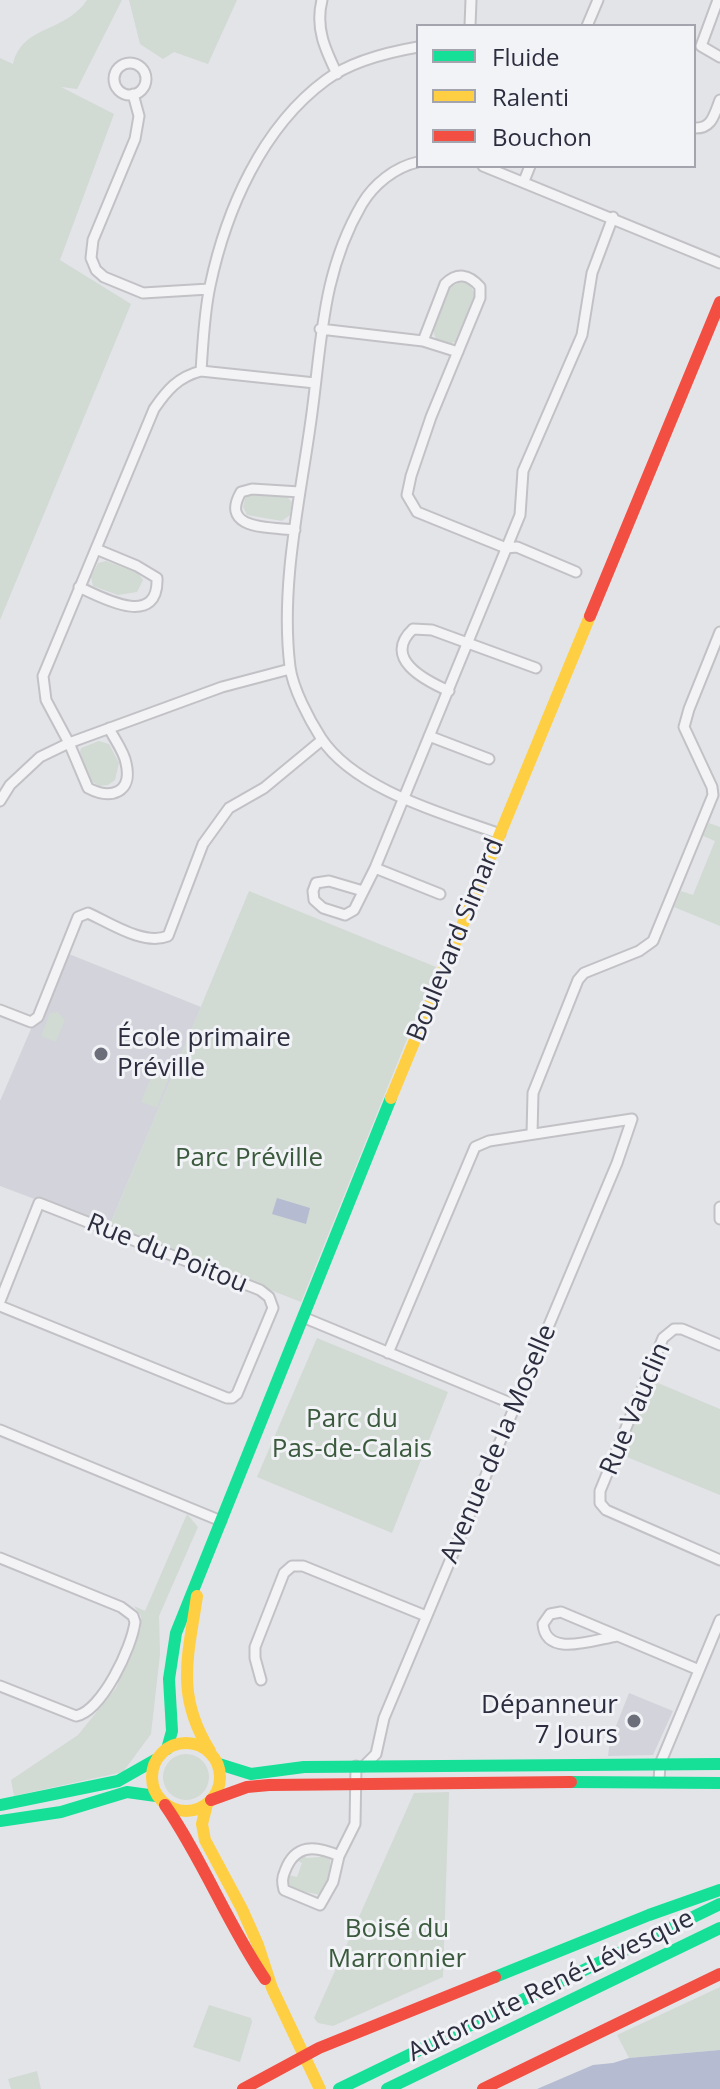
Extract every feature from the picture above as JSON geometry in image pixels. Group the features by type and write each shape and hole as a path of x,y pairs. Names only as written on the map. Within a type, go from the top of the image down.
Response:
{"main road":[{"name":"Boulevard Simard","path":"162,1754 172,1731 168,1688 176,1633 305,1318 372,1143 720,302"},
{"name":"Boulevard Simard","path":"199,1581 187,1674 187,1704 193,1726 216,1760"},
{"path":"0,1805 118,1781 162,1754 186,1744 200,1747 216,1760 247,1775 298,1768 360,1766 720,1764"},
{"path":"162,1754 150,1778 160,1800 188,1839 245,1952 272,1988"},
{"path":"216,1760 221,1783 209,1802 202,1824 205,1840 258,1945 272,1988 320,2089"},
{"path":"0,1821 61,1812 127,1792 160,1800 186,1811 198,1810 209,1802 253,1786 419,1782 720,1783"},
{"path":"243,2089 304,2055 661,1910 720,1890"},
{"name":"Autoroute René-Lévesque","path":"345,2086 720,1904"},
{"name":"Autoroute René-Lévesque","path":"387,2089 720,1928"},
{"path":"683,1946 720,1935"},
{"path":"483,2089 720,1974"}],"street":[{"path":"322,0 319,27 337,74"},
{"path":"470,24 471,0"},
{"path":"588,24 598,0"},
{"path":"718,0 701,38 701,46 720,57"},
{"path":"201,371 209,289 219,250 244,184 265,147 300,103 327,79 368,60 416,48"},
{"path":"133,94 139,116 135,139 93,240 91,258 96,270 104,277 143,293 209,289"},
{"path":"696,128 710,124 720,100"},
{"path":"416,163 382,179 362,203 331,274 320,329 295,530 288,609 290,669 322,740 357,772 405,798 500,834"},
{"path":"488,168 720,263"},
{"path":"524,181 529,168"},
{"path":"363,891 329,881 316,883 313,891 314,900 323,908 345,915 354,910 375,868 520,515 523,471 582,335 592,273 613,217"},
{"path":"423,341 445,284 452,277 461,275 474,279 480,287 480,298 411,476 407,495 417,512 506,548 517,547 576,572"},
{"path":"320,329 423,341 458,352"},
{"path":"109,728 126,761 127,775 121,789 112,795 88,788 46,700 43,676 154,409 170,387 187,375 201,371 315,383"},
{"path":"295,530 245,523 238,517 235,502 241,492 252,489 300,492"},
{"path":"79,587 120,606 136,607 148,602 157,588 157,578 96,549"},
{"path":"449,691 422,679 405,661 402,650 404,638 413,629 432,630 536,668"},
{"path":"388,1353 475,1147 489,1141 532,1134 530,1113 533,1093 578,980 584,973 639,951 653,941 713,795 684,727 720,632"},
{"path":"0,801 10,785 40,757 69,743 222,687 290,669"},
{"path":"429,736 489,759"},
{"path":"0,1010 31,1022 38,1017 78,917 88,913 144,937 159,940 168,936 203,844 229,808 264,788 322,740"},
{"path":"375,868 440,894"},
{"name":"Avenue de la Moselle","path":"360,1766 375,1756 384,1718 617,1163 632,1119 532,1134"},
{"name":"Rue du Poitou","path":"39,1203 260,1290 272,1302 271,1314 237,1394 232,1398 0,1304 39,1203"},
{"path":"720,1207 720,1219"},
{"path":"305,1318 515,1405"},
{"name":"Rue Vauclin","path":"720,1345 682,1329 674,1329 663,1338 600,1491 600,1503 606,1510 720,1560"},
{"path":"0,1430 221,1521"},
{"path":"0,1558 121,1607 133,1616 135,1622 112,1682 81,1716 0,1686"},
{"path":"261,1680 255,1647 284,1573 292,1566 303,1566 426,1616"},
{"path":"617,1636 560,1645 550,1642 544,1635 543,1624 550,1614 561,1612 699,1670"},
{"path":"659,1781 660,1764 720,1620"},
{"path":"339,1856 319,1849 296,1852 290,1857 283,1875 284,1890 320,1905 333,1882 339,1856 355,1824 360,1766"}],"shaded area":[{"name":"École primaire Préville","path":"64,952 201,1007 109,1227 0,1186 0,1101"},
{"path":"629,1693 673,1711 653,1755 608,1756 610,1741"}],"green space":[{"path":"87,0 122,0 77,89 61,87 114,114 60,260 131,304 0,620 0,58 13,64 26,42 67,19"},
{"path":"129,0 237,0 208,64 174,52 163,59 140,44"},
{"path":"461,282 470,284 475,295 455,342 447,344 436,340 433,330 450,287"},
{"path":"252,493 286,496 292,502 290,515 282,521 247,515 243,507 245,498"},
{"path":"106,561 138,573 143,580 137,592 118,595 93,586 91,577 98,563"},
{"path":"99,741 109,744 119,763 115,780 99,786 88,779 80,752 81,748"},
{"path":"709,823 720,827 720,926 674,907 681,891 693,895 715,841 703,836"},
{"name":"Parc Préville","path":"249,891 436,967 301,1302 109,1227"},
{"path":"58,1012 65,1020 56,1042 41,1036 50,1013"},
{"path":"153,1072 169,1078 157,1108 141,1102"},
{"name":"Parc du Pas-de-Calais","path":"317,1338 448,1392 392,1533 257,1477"},
{"path":"646,1378 720,1409 720,1495 617,1453"},
{"path":"187,1514 198,1527 159,1616 160,1654 151,1734 123,1772 14,1796 11,1780 78,1735 116,1688 141,1628 141,1616 134,1606 145,1611"},
{"path":"186,1754 202,1761 209,1777 202,1793 186,1800 170,1793 163,1777 170,1761"},
{"name":"Boisé du Marronnier","path":"449,1792 443,1977 333,2026 318,2023 314,2018 414,1793"},
{"path":"305,1854 306,1858 320,1857 321,1854 330,1859 328,1883 320,1895 287,1885 288,1875 297,1877 302,1863 294,1859"},
{"path":"720,1987 720,2050 629,2058 617,2035"},
{"path":"209,2005 251,2018 240,2062 193,2047"},
{"path":"37,2071 41,2089 11,2089 8,2079"}],"water":[{"path":"277,1198 310,1208 306,1224 272,1214"},
{"path":"720,2050 720,2089 537,2089 593,2065 629,2058"}],"traffic: fast":[{"path":"167,1749 172,1731 169,1679 176,1633 391,1098"},
{"path":"0,1805 118,1781 155,1760"},
{"path":"219,1764 251,1774 304,1767 720,1764"},
{"path":"571,1782 720,1783"},
{"path":"0,1821 61,1812 127,1792 156,1796"},
{"path":"495,1977 720,1890"},
{"path":"339,2089 720,1904"},
{"path":"387,2089 720,1928"}],"traffic: slow":[{"path":"391,1098 590,616"},
{"path":"197,1596 188,1657 188,1693 199,1731 210,1751"},
{"path":"179,1743 193,1743 205,1748 215,1758 220,1777 215,1796 205,1806 193,1811 179,1811 167,1806 157,1796 152,1784 152,1770 157,1758 167,1748 179,1743"},
{"path":"207,1804 202,1824 205,1840 242,1909 272,1988 320,2089"}],"traffic: jam":[{"path":"590,616 720,302"},
{"path":"211,1800 247,1787 269,1785 571,1782"},
{"path":"165,1805 265,1979"},
{"path":"483,2089 720,1974"},
{"path":"243,2089 319,2048 495,1977"}],"place":[{"name":"École primaire Préville","path":"101,1054"},
{"name":"Dépanneur 7 Jours","path":"634,1721"}]}
